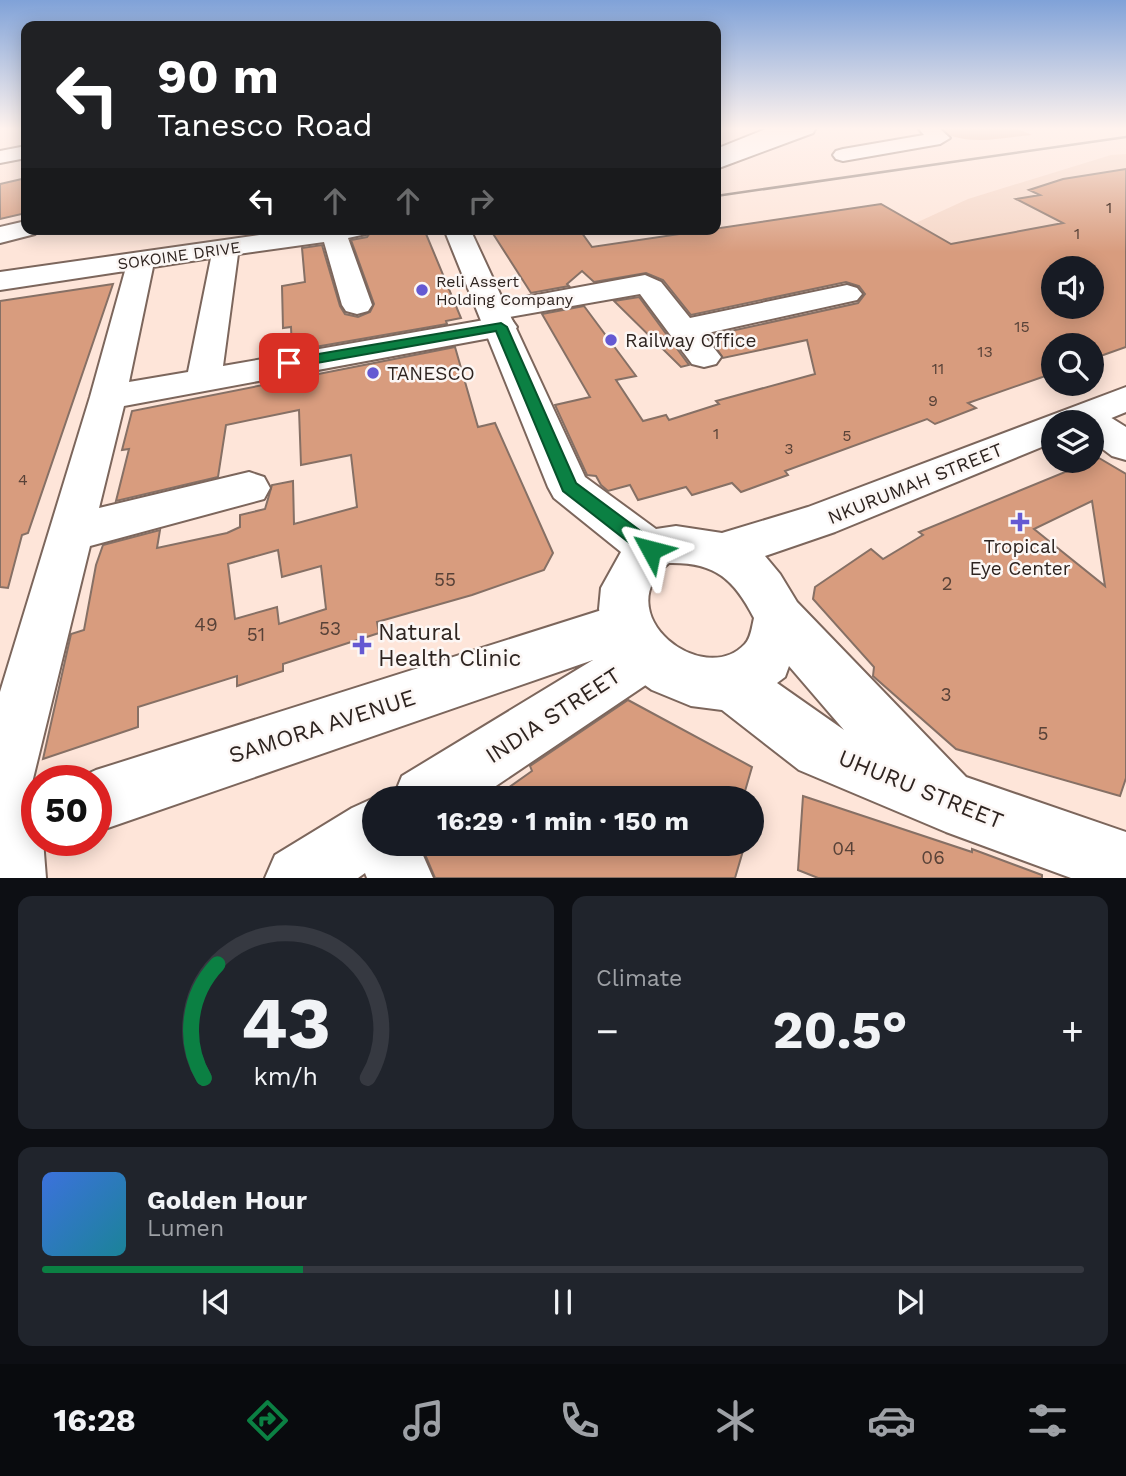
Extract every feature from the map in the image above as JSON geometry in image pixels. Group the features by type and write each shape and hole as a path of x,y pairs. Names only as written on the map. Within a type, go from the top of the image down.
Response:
{"main road":[{"path":"0,235 21,230"},
{"name":"SOKOINE DRIVE","path":"0,268 234,235"},
{"name":"SOKOINE DRIVE","path":"0,281 318,235"},
{"path":"347,235 357,305"},
{"path":"460,235 569,487 651,550"},
{"path":"204,379 226,248"},
{"path":"12,830 70,533 108,397 141,261"},
{"path":"108,397 497,319 639,283 651,288 704,357"},
{"path":"682,329 847,294"},
{"name":"NKURUMAH STREET","path":"1103,410 1126,399"},
{"path":"1104,435 1126,446"},
{"name":"NKURUMAH STREET","path":"768,601 784,562 820,520 1041,436"},
{"path":"70,533 249,488"},
{"path":"722,552 820,520"},
{"path":"768,601 766,659 731,683 691,681 667,671 637,640 624,606 625,588 631,572 651,550 669,543 722,552 743,567 768,601 946,802"},
{"name":"INDIA STREET","path":"440,786 637,640"},
{"name":"SAMORA AVENUE","path":"112,796 637,640"},
{"name":"UHURU STREET","path":"731,683 820,749 946,802 1126,865"},
{"path":"298,877 362,837"},
{"path":"390,856 400,877"}],"shaded area":[{"path":"1062,170 1126,170 1126,251 1098,256 1041,256 1041,266 887,293 907,227 968,199"}],"building":[{"path":"1126,170 1126,347 1104,355 1104,333 1041,333 1041,378 968,403 976,408 935,424 927,419 785,471 788,475 741,492 732,483 692,495 686,487 638,500 630,485 608,491 596,476 587,475 555,405 590,397 542,314 584,306 636,376 616,380 643,421 666,415 669,420 719,404 716,401 815,374 807,340 723,358 708,336 858,303 865,294 859,286 846,282 691,315 663,280 646,273 594,282 582,271 567,284 569,286 531,293 494,235 583,235 592,247 673,235 721,235 721,228 881,204 951,244 1063,223 1016,199 1040,195 1029,190 1063,179"},
{"path":"21,179 21,214 0,219 0,184"},
{"path":"426,235 461,318 446,321 447,324 292,351 291,327 283,328 282,286 305,282 302,248 322,245 340,306 345,314 358,317 370,312 374,304 351,240"},
{"path":"113,284 28,533 22,535 8,588 0,587 0,301"},
{"path":"639,297 689,365 681,367 614,301"},
{"path":"455,347 478,427 495,423 553,553 544,570 472,595 377,622 379,633 283,664 283,671 237,686 237,676 138,707 138,727 43,759 71,634 84,630 96,565 103,545 160,530 157,548 227,533 240,527 240,515 265,509 272,485 293,481 294,524 357,507 351,455 301,465 299,410 226,425 218,477 116,501 129,449 122,450 132,411","holes":["278,550 282,577 321,566 326,609 279,624 277,607 235,619 228,564"]},
{"path":"1104,461 1126,474 1126,778 1120,796 956,749 873,676 874,667 813,599 815,587 871,549 883,559 923,535 919,532 1063,473 1104,473","holes":["1092,501 1105,586 1034,529"]},
{"path":"628,700 752,767 746,786 511,786 532,771 530,766"},
{"path":"803,796 972,852 972,849 1042,875 1042,878 818,878 798,870"},
{"path":"426,856 741,856 735,878 435,878"}],"railway":[{"path":"721,195 897,170"}],"place":[{"name":"Reli Assert Holding Company","path":"422,290"},
{"name":"Railway Office","path":"611,340"},
{"name":"TANESCO","path":"373,373"},
{"name":"Tropical Eye Center","path":"1020,522"},
{"name":"Natural Health Clinic","path":"362,645"}],"route":[{"path":"289,363 501,327 569,487 651,550"}]}
